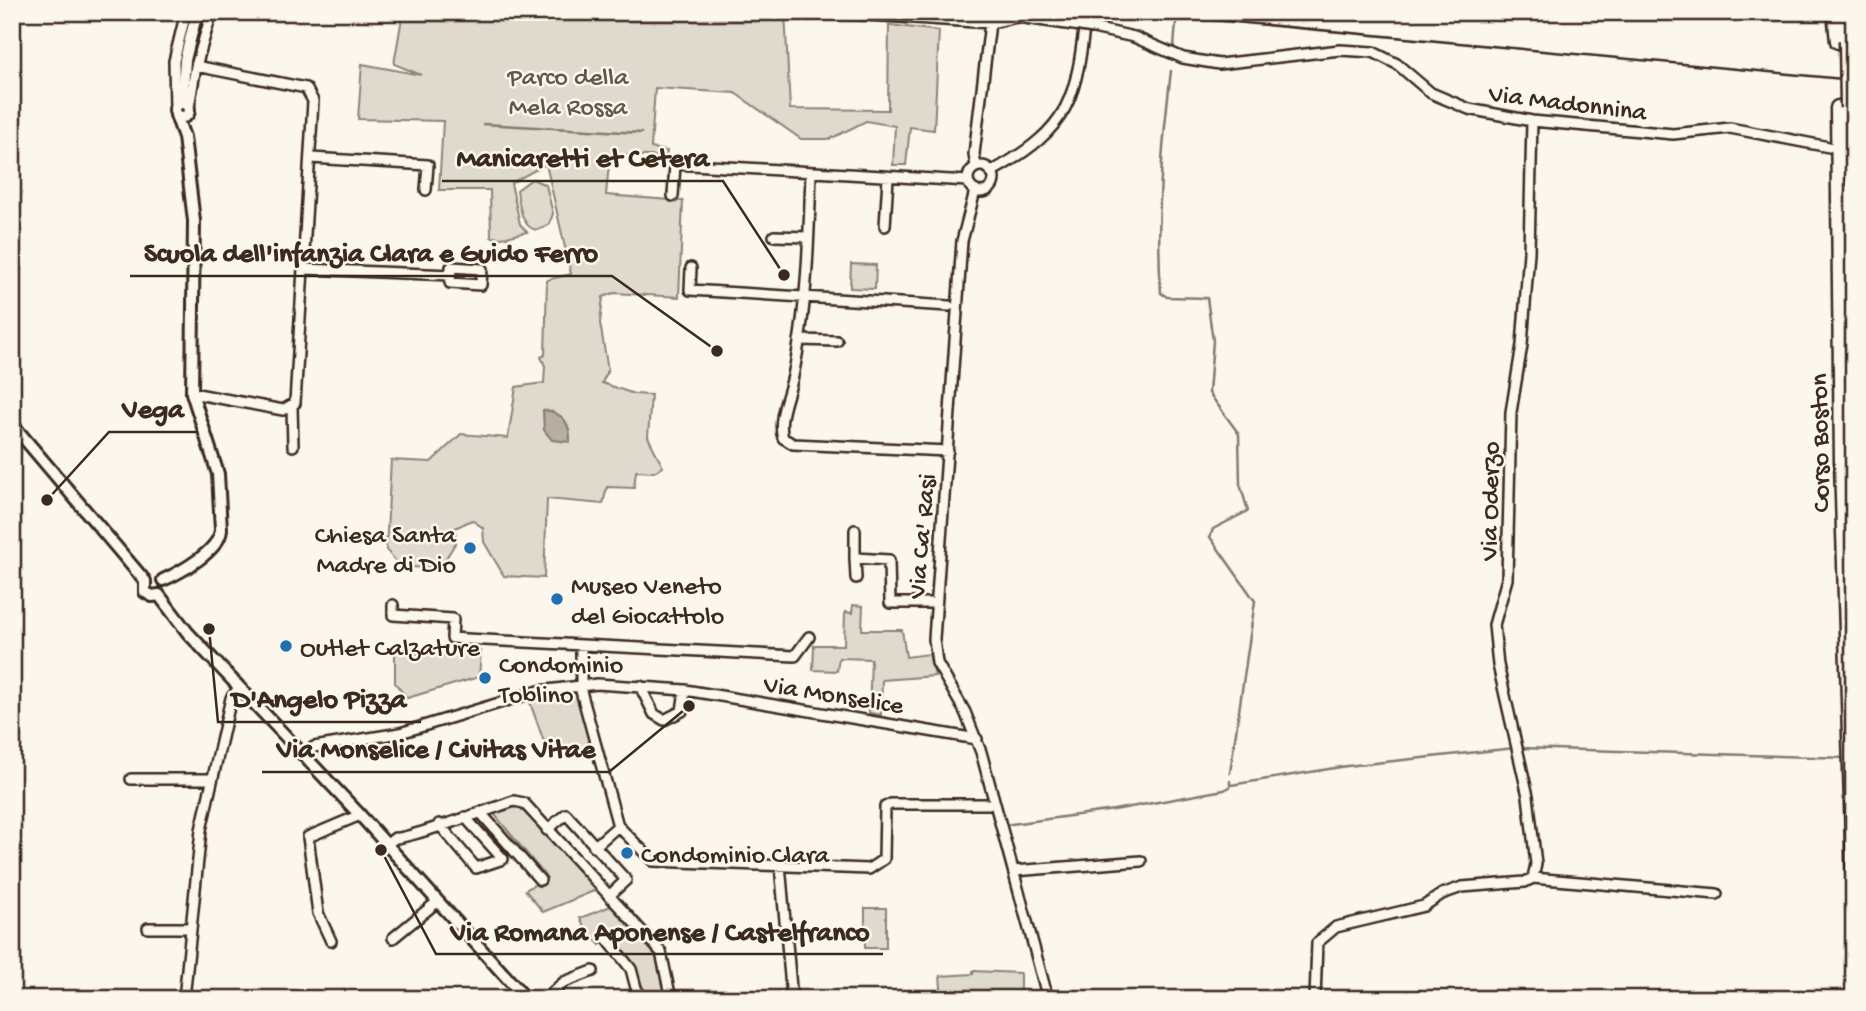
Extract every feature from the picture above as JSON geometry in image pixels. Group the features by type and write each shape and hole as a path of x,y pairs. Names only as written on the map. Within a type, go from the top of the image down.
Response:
{"highway":[{"name":"Corso Boston","path":"1846,12 1842,41 1843,108 1854,545"},
{"name":"Corso Boston","path":"1837,17 1842,41"},
{"name":"Corso Boston","path":"1843,108 1842,462 1854,872"}],"street":[{"path":"163,580 191,563 220,537 218,474 192,393 194,220 174,61 186,12"},
{"path":"182,109 185,60 197,12"},
{"path":"182,109 212,12"},
{"name":"Via Madonnina","path":"822,12 990,23 1017,17 1134,37 1183,58 1219,64 1340,50 1373,52 1397,64 1431,93 1468,109 1532,121 1673,134 1730,128 1829,147"},
{"name":"Via Ca' Rasi","path":"1048,999 976,739 937,663 934,603 948,451 962,241 975,191 984,192 991,187 994,180 991,172 1046,135 1067,108 1079,70 1086,12"},
{"path":"976,167 974,155 990,23"},
{"path":"196,66 310,91 313,101 305,268 296,396 292,407 293,446"},
{"name":"Via Oderzo","path":"1532,121 1529,252 1522,345 1511,412 1507,579 1494,625 1498,666 1528,796 1536,864 1532,878"},
{"path":"311,158 428,165 426,190"},
{"path":"673,196 675,164 968,181"},
{"path":"976,167 991,172"},
{"path":"975,191 968,181 969,174 976,167"},
{"path":"811,172 804,298 799,340 781,433 788,444 948,451"},
{"path":"885,226 887,178"},
{"path":"774,236 808,237"},
{"path":"451,267 482,269 481,285 450,283 451,275 451,267"},
{"path":"305,268 451,275"},
{"path":"691,268 690,290 949,306"},
{"path":"799,340 837,341"},
{"path":"192,393 283,410 292,407"},
{"path":"12,424 145,581 144,589 148,595 159,595"},
{"path":"855,530 856,578"},
{"path":"855,558 889,560 890,603 934,603"},
{"path":"145,581 153,576 163,580"},
{"path":"159,595 164,587 163,580"},
{"path":"159,595 188,633 360,816 526,999"},
{"path":"393,604 393,615 453,619 452,638 795,656 809,637"},
{"path":"581,645 581,685 618,826 653,861 869,869 884,859 885,807 891,804 994,804"},
{"name":"Via Monselice","path":"303,755 314,747 399,733 539,691 581,685 685,690 976,739"},
{"path":"640,686 654,714 664,720 682,711 685,690"},
{"path":"184,999 201,830 231,698 239,688"},
{"path":"131,779 212,779"},
{"path":"389,850 402,846 403,839 439,824 514,801 524,803 661,952 671,999"},
{"path":"480,812 540,880"},
{"path":"547,830 566,814 626,880 609,896"},
{"path":"331,941 318,914 308,837 360,816"},
{"path":"465,817 503,859"},
{"path":"439,824 476,868 517,854"},
{"path":"594,847 618,826"},
{"path":"1014,871 1140,861"},
{"path":"780,865 792,999"},
{"path":"1315,999 1317,943 1336,927 1424,906 1442,894 1462,887 1525,882 1532,878 1717,894"},
{"path":"393,938 437,902"},
{"path":"148,928 190,928"},
{"path":"607,939 631,969 639,999"},
{"path":"545,999 564,982 593,971"}],"green space":[{"name":"Parco della Mela Rossa","path":"403,12 785,12 790,109 888,110 889,25 939,31 934,130 910,127 906,165 893,165 895,126 866,121 830,139 801,139 735,93 655,88 651,148 667,151 666,157 610,154 606,195 683,201 679,297 614,293 603,297 600,323 608,370 602,383 634,394 651,395 648,437 663,467 654,472 636,471 634,488 607,487 603,504 547,499 544,578 504,576 484,542 483,528 472,520 455,528 456,542 440,568 401,567 386,550 391,460 431,462 461,434 508,438 516,387 544,383 545,366 541,357 545,355 547,280 571,274 546,164 511,183 520,224 527,232 502,238 491,237 490,190 439,190 443,121 358,119 362,64 421,75 394,64"},
{"path":"532,179 546,185 553,214 549,224 541,229 534,229 525,221 518,197 517,190"},
{"path":"851,264 876,265 875,289 850,288"},
{"path":"853,605 863,606 862,630 902,630 906,657 929,654 935,676 882,680 881,715 869,713 871,659 839,658 837,671 813,670 814,645 844,645 845,612 852,613"},
{"path":"453,648 481,651 479,677 407,698 395,683 395,652 451,656"},
{"path":"581,685 595,744 549,756 527,694"},
{"path":"524,803 601,888 543,912 525,890 547,878 490,809"},
{"path":"616,904 661,952 671,999 652,999 606,939 600,945 586,931 580,918"},
{"path":"865,908 886,908 886,948 865,948"},
{"path":"973,971 1020,973 1020,999 942,999 940,976 973,974"}],"shaded area":[{"path":"543,410 555,413 564,420 569,429 570,442 552,440 544,430"}],"waterway":[{"path":"1174,46 1176,23"},
{"path":"1171,71 1161,182 1161,293 1167,297 1207,298 1213,341 1209,393 1239,434 1240,484 1248,511 1213,529 1210,537 1255,601 1230,773"},
{"path":"483,124 641,133"},
{"path":"1231,785 1347,766 1515,748"},
{"path":"1521,748 1847,758"},
{"path":"1004,825 1114,810 1224,790 1230,787 1230,781"},
{"path":"997,825 1007,868"}],"tunnel":[{"path":"1835,148 1854,152"}],"railway":[{"path":"1127,12 1854,80"}],"place":[{"name":"Manicaretti et Cetera","path":"784,275"},
{"name":"Scuola dell'infanzia Clara e Guido Ferro","path":"717,351"},
{"name":"Vega","path":"47,500"},
{"name":"Chiesa Santa Madre di Dio","path":"470,548"},
{"name":"Museo Veneto del Giocattolo","path":"557,599"},
{"name":"D'Angelo Pizza","path":"209,629"},
{"name":"Outlet Calzature","path":"286,646"},
{"name":"Condominio Toblino","path":"485,678"},
{"name":"Via Monselice / Civitas Vitae","path":"689,706"},
{"name":"Via Romana Aponense / Castelfranco","path":"381,850"},
{"name":"Condominio Clara","path":"627,853"}]}
